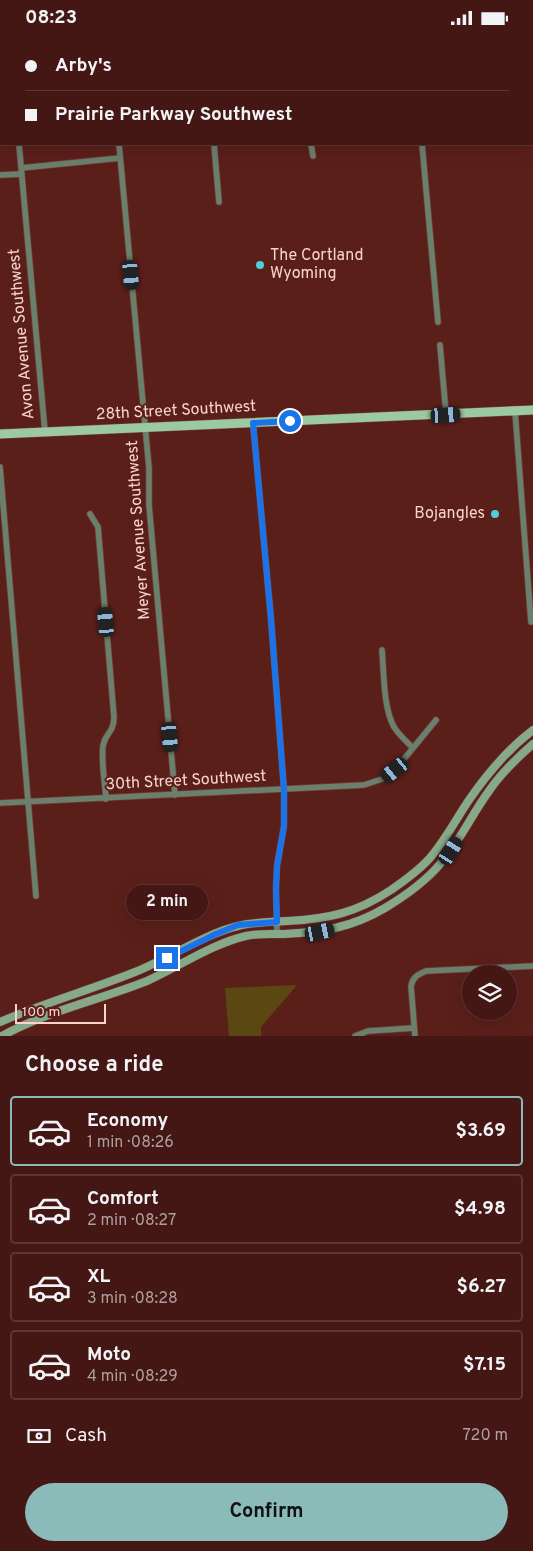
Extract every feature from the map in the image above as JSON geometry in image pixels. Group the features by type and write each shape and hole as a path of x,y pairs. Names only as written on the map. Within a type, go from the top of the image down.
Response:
{"main road":[{"name":"28th Street Southwest","path":"0,434 533,410"}],"street":[{"name":"Avon Avenue Southwest","path":"19,145 45,432"},
{"name":"Meyer Avenue Southwest","path":"119,145 149,468 149,505 175,795"},
{"path":"214,145 219,201"},
{"path":"311,145 312,156"},
{"path":"422,145 438,322"},
{"path":"0,175 120,158"},
{"path":"440,345 446,415"},
{"path":"515,411 531,622"},
{"path":"253,423 284,790 284,826 277,866 277,934"},
{"path":"0,467 36,896"},
{"path":"90,514 98,527 114,717 114,725 104,741 102,751 106,799"},
{"path":"382,650 390,718 400,735 413,748"},
{"name":"30th Street Southwest","path":"0,803 348,787 374,783 385,778 395,770 436,720"},
{"path":"0,1022 27,1010 135,972 238,925 326,918 347,912 372,901 400,884 428,861 469,799 492,769 522,739 533,731"},
{"path":"2,1036 34,1021 148,980 229,941 247,935 320,932 343,927 384,909 431,875 441,864 496,781 514,760 533,744"},
{"path":"400,884 407,893"},
{"path":"415,1036 411,986 413,979 417,975 426,971 533,966"},
{"path":"354,1036 368,1031 414,1028"}],"shaded area":[{"path":"297,985 261,1027 261,1036 229,1036 225,988"}],"place":[{"name":"The Cortland Wyoming","path":"260,265"},
{"name":"Bojangles","path":"495,514"}],"route":[{"path":"167,958 238,925 277,922 277,866 284,826 284,790 253,423 290,421"}]}
